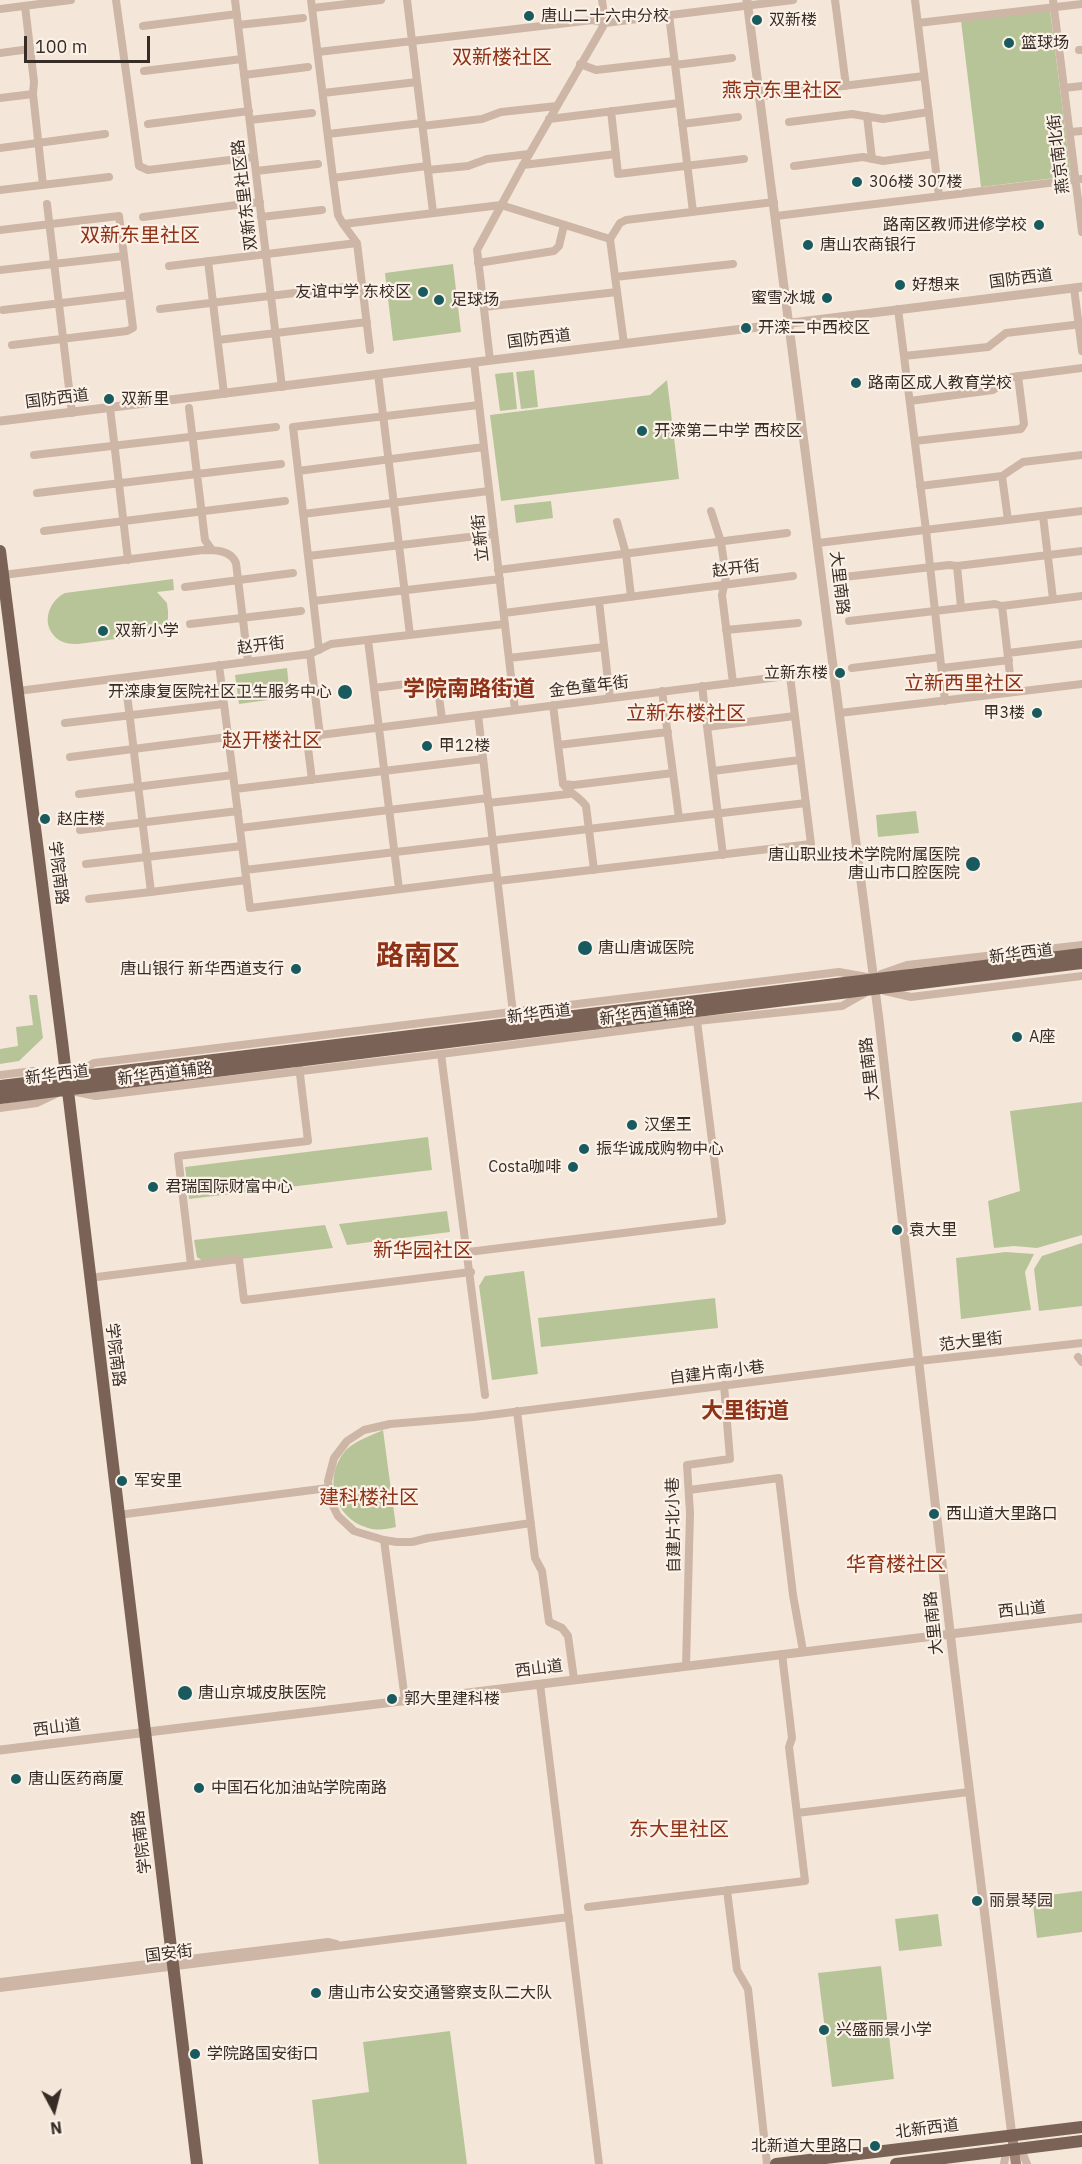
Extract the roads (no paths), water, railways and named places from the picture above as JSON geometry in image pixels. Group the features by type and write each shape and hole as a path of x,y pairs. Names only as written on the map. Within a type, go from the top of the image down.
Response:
{"main road":[{"name":"学院南路","path":"0,551 197,2164"},
{"name":"新华西道","path":"0,1086 66,1084 299,1066 1082,954"},
{"name":"新华西道","path":"0,1098 66,1084 873,983 1082,963"},
{"name":"北新西道","path":"776,2164 1082,2127"},
{"path":"1012,2136 1016,2164"},
{"name":"北新西道","path":"897,2164 1082,2141"}],"street":[{"path":"0,9 71,0"},
{"path":"116,0 139,166 148,170 254,157"},
{"name":"双新东里社区路","path":"235,0 282,387"},
{"path":"370,350 357,243 338,215 312,4 381,0"},
{"path":"407,0 433,212"},
{"path":"490,360 477,250 529,154 605,23 602,0"},
{"path":"318,52 593,20 605,23 748,3 793,0"},
{"path":"835,0 846,86"},
{"path":"915,0 939,196"},
{"name":"大里南路","path":"748,3 840,713 1012,2136"},
{"path":"918,23 1054,4 1082,4"},
{"name":"燕京南北街","path":"1054,4 1070,132 1079,179 1082,232"},
{"path":"25,6 43,185"},
{"path":"144,26 237,14"},
{"path":"669,15 693,212"},
{"path":"238,26 303,18"},
{"path":"0,53 30,49"},
{"path":"144,71 242,58"},
{"path":"580,64 596,70 732,58"},
{"path":"244,75 308,67"},
{"path":"762,96 924,76"},
{"path":"323,93 417,82"},
{"path":"1065,88 1082,86"},
{"path":"0,98 33,94"},
{"path":"549,119 680,103"},
{"path":"328,134 482,119 501,112 557,106"},
{"path":"148,124 249,111"},
{"path":"611,111 618,174 744,159"},
{"path":"789,122 852,114 883,119 928,112"},
{"path":"250,120 312,113"},
{"path":"867,116 872,159"},
{"path":"682,124 738,117"},
{"path":"1070,132 1082,131"},
{"path":"0,148 105,134"},
{"path":"333,178 468,166 487,159 529,154"},
{"path":"523,165 616,154"},
{"path":"794,166 863,157 883,161 934,154"},
{"path":"256,171 318,164"},
{"path":"0,190 109,177"},
{"path":"776,216 1079,179"},
{"path":"143,217 260,202"},
{"path":"624,344 610,239 620,223 626,220 774,202"},
{"path":"47,204 72,413"},
{"path":"343,224 501,205 610,239"},
{"path":"261,217 322,210"},
{"path":"0,230 119,216 133,328 128,331 12,345"},
{"path":"478,263 554,251 559,246 564,225"},
{"path":"169,266 357,243"},
{"path":"0,270 124,256"},
{"path":"208,261 224,394"},
{"path":"615,277 733,264"},
{"path":"160,309 362,285"},
{"path":"1078,287 1082,351"},
{"name":"国防西道","path":"0,421 1078,287"},
{"path":"484,307 617,291"},
{"path":"3,310 129,295"},
{"path":"898,309 945,700"},
{"path":"218,340 367,322"},
{"path":"904,356 988,346 1006,333 1080,324"},
{"name":"立新街","path":"474,362 515,710"},
{"path":"909,401 993,390 1012,377 1082,368"},
{"path":"378,374 410,635"},
{"path":"915,441 1021,429 1024,424 1018,376"},
{"path":"320,650 293,427 479,405"},
{"path":"110,408 128,560"},
{"path":"189,408 205,540 212,550"},
{"path":"34,455 276,427"},
{"path":"298,471 484,447"},
{"path":"920,486 1002,476 1023,462 1082,455"},
{"path":"36,493 281,464"},
{"path":"1002,476 1008,520"},
{"path":"303,514 489,491"},
{"path":"44,531 285,501"},
{"path":"711,511 721,542 726,577 722,595 733,683"},
{"path":"818,543 1082,511"},
{"path":"1043,516 1053,600"},
{"path":"616,522 626,554 631,596"},
{"path":"498,570 787,533"},
{"path":"308,556 494,534"},
{"path":"3,575 212,550 226,553 234,557 248,661"},
{"path":"844,577 1082,551"},
{"path":"957,566 961,607"},
{"path":"185,587 293,573"},
{"name":"赵开街","path":"504,613 793,576"},
{"path":"314,601 500,579"},
{"path":"849,621 994,603 1002,606 1082,596"},
{"path":"599,601 610,698"},
{"path":"1002,606 1012,692"},
{"path":"190,624 301,611"},
{"path":"726,630 798,623"},
{"name":"赵开街","path":"18,691 310,654 331,644 505,624"},
{"path":"368,640 399,889"},
{"path":"942,668 1082,644"},
{"path":"509,658 604,647"},
{"path":"310,654 321,735 308,748 312,780"},
{"path":"852,668 940,657"},
{"path":"219,665 249,908 399,889 594,870 811,844 790,676"},
{"name":"金色童年街","path":"321,735 834,670"},
{"path":"125,678 151,892"},
{"path":"374,688 430,681 438,689 442,719"},
{"path":"702,686 723,855"},
{"path":"840,713 1082,686"},
{"path":"662,691 679,818"},
{"path":"65,723 224,704"},
{"path":"553,705 563,784 569,794"},
{"path":"478,715 513,1013"},
{"path":"707,727 795,716"},
{"path":"558,745 668,732"},
{"path":"70,757 228,737"},
{"path":"235,789 483,759"},
{"path":"713,771 800,760"},
{"path":"563,784 574,785 673,773"},
{"path":"79,794 233,776"},
{"path":"240,828 389,810 569,794 580,798 586,806 594,870"},
{"path":"245,870 806,803"},
{"path":"81,830 237,811"},
{"path":"86,864 242,846"},
{"path":"89,899 246,880"},
{"name":"新华西道辅路","path":"299,1066 441,1054 697,1021 842,1006 873,983 907,964 1082,945"},
{"name":"新华西道辅路","path":"0,1108 37,1103 94,1063 839,972 910,997 1082,976"},
{"path":"468,1252 722,1221 697,1021"},
{"path":"441,1054 471,1272 485,1395"},
{"path":"191,1265 178,1156 308,1140 299,1066"},
{"path":"0,1075 33,1071 66,1084"},
{"path":"89,1278 239,1259 244,1300 471,1272"},
{"name":"范大里街","path":"919,1361 1082,1341"},
{"name":"自建片南小巷","path":"328,1488 330,1470 339,1449 364,1430 390,1424 474,1417 919,1361"},
{"name":"自建片北小巷","path":"686,1666 690,1527 687,1465 730,1459 724,1386"},
{"path":"517,1411 535,1558 542,1571 549,1622 562,1628 568,1636 574,1680"},
{"path":"689,1490 778,1478 793,1595 803,1651"},
{"path":"118,1515 328,1488 338,1516 347,1526 354,1531 384,1540 412,1542 531,1523"},
{"path":"384,1540 405,1700"},
{"name":"西山道","path":"0,1750 1082,1618"},
{"path":"588,1907 805,1881 789,1747 792,1738 782,1654"},
{"path":"540,1684 599,2164"},
{"path":"797,1813 969,1792"},
{"path":"727,1890 737,1970 748,1989 767,2164"},
{"name":"国安街","path":"0,1982 327,1948 341,1944 569,1917"},
{"name":"国安街","path":"0,1989 173,1964"},
{"path":"1004,2164 1014,2150 1027,2164"}],"place":[{"name":"唐山二十六中分校","path":"529,16"},
{"name":"双新楼","path":"757,20"},
{"name":"篮球场","path":"1009,43"},
{"name":"306楼 307楼","path":"857,182"},
{"name":"路南区教师进修学校","path":"1039,225"},
{"name":"唐山农商银行","path":"808,245"},
{"name":"好想来","path":"900,285"},
{"name":"友谊中学 东校区","path":"423,292"},
{"name":"蜜雪冰城","path":"827,298"},
{"name":"足球场","path":"439,300"},
{"name":"开滦二中西校区","path":"746,328"},
{"name":"路南区成人教育学校","path":"856,383"},
{"name":"双新里","path":"109,399"},
{"name":"开滦第二中学 西校区","path":"642,431"},
{"name":"双新小学","path":"103,631"},
{"name":"立新东楼","path":"840,673"},
{"name":"开滦康复医院社区卫生服务中心","path":"345,692"},
{"name":"甲3楼","path":"1037,713"},
{"name":"甲12楼","path":"427,746"},
{"name":"赵庄楼","path":"45,819"},
{"name":"唐山职业技术学院附属医院 唐山市口腔医院","path":"973,864"},
{"name":"唐山唐诚医院","path":"585,948"},
{"name":"唐山银行 新华西道支行","path":"296,969"},
{"name":"A座","path":"1017,1037"},
{"name":"汉堡王","path":"632,1125"},
{"name":"振华诚成购物中心","path":"584,1149"},
{"name":"Costa咖啡","path":"573,1167"},
{"name":"君瑞国际财富中心","path":"153,1187"},
{"name":"袁大里","path":"897,1230"},
{"name":"军安里","path":"122,1481"},
{"name":"西山道大里路口","path":"934,1514"},
{"name":"唐山京城皮肤医院","path":"185,1693"},
{"name":"郭大里建科楼","path":"392,1699"},
{"name":"唐山医药商厦","path":"16,1779"},
{"name":"中国石化加油站学院南路","path":"199,1788"},
{"name":"丽景琴园","path":"977,1901"},
{"name":"唐山市公安交通警察支队二大队","path":"316,1993"},
{"name":"兴盛丽景小学","path":"824,2030"},
{"name":"学院路国安街口","path":"195,2054"},
{"name":"北新道大里路口","path":"875,2146"}],"district":[{"name":"双新楼社区","path":"502,58"},
{"name":"燕京东里社区","path":"782,91"},
{"name":"双新东里社区","path":"140,236"},
{"name":"立新西里社区","path":"964,684"},
{"name":"学院南路街道","path":"469,690"},
{"name":"立新东楼社区","path":"686,714"},
{"name":"赵开楼社区","path":"272,741"},
{"name":"路南区","path":"418,957"},
{"name":"新华园社区","path":"423,1251"},
{"name":"大里街道","path":"745,1412"},
{"name":"建科楼社区","path":"369,1498"},
{"name":"华育楼社区","path":"896,1565"},
{"name":"东大里社区","path":"679,1830"}]}
